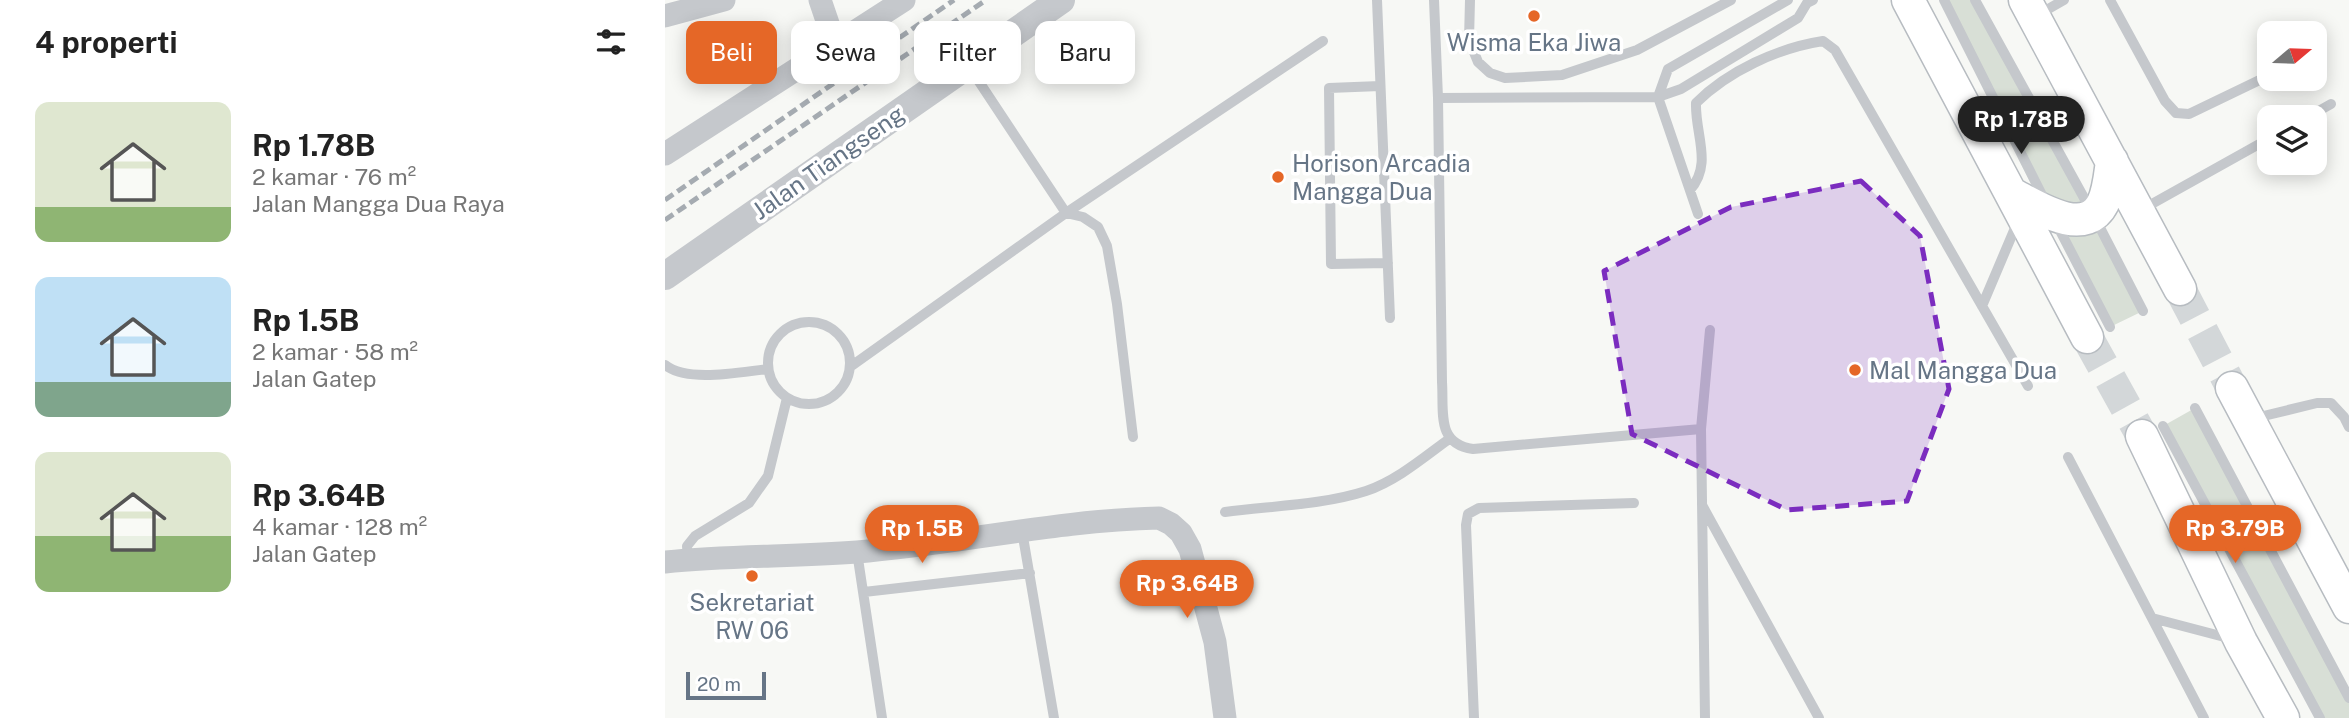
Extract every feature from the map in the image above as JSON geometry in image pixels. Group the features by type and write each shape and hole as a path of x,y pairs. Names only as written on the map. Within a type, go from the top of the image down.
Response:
{"main road":[{"path":"1908,0 2099,332"},
{"path":"2030,8 2180,289"},
{"path":"2028,206 2071,220 2094,216 2103,205 2112,160"},
{"path":"2232,388 2349,607"},
{"path":"2152,431 2241,642 2283,718"}],"street":[{"path":"665,16 724,0"},
{"path":"820,0 827,21"},
{"path":"871,21 904,0"},
{"name":"Jalan Tiangseng","path":"1021,27 1061,0"},
{"path":"665,154 791,72"},
{"name":"Jalan Tiangseng","path":"665,276 939,84"},
{"path":"676,561 700,557 857,552 1022,530 1159,517 1181,533 1197,570 1215,642 1225,718"}],"lane":[{"path":"1377,0 1390,318"},
{"path":"1434,0 1442,382 1444,426 1449,439 1459,447 1473,449 1701,429"},
{"path":"1469,0 1469,40 1478,62 1490,73 1505,78 1562,75 1637,50 1731,0"},
{"path":"1698,214 1658,97 1668,69 1788,0 1810,1"},
{"path":"1944,0 2028,206 1982,306"},
{"path":"1975,0 2143,311"},
{"path":"2030,8 2064,0"},
{"path":"2110,0 2165,101 2176,113 2189,114 2257,81"},
{"path":"1438,98 1658,97 1681,89 1798,18 1810,1"},
{"path":"850,367 1066,214 1323,41"},
{"path":"1690,190 1703,167 1695,119 1696,103 1736,74 1805,44 1823,41 1835,50 2028,386"},
{"path":"1562,75 1564,98"},
{"path":"980,84 1066,214 1083,217 1098,227 1107,246 1133,437"},
{"path":"1380,86 1329,88 1331,264 1388,263"},
{"path":"2327,106 2331,104"},
{"path":"2139,211 2257,145"},
{"path":"800,322 816,322 830,327 841,337 849,351 850,367 838,392 813,404 787,398 774,384 768,369 769,353 775,339 786,328 800,322"},
{"path":"1705,718 1701,429 1710,330"},
{"path":"665,365 671,369 703,376 768,369"},
{"path":"676,561 695,536 748,503 768,476 787,398"},
{"path":"2249,420 2316,403 2331,403 2349,427"},
{"path":"2195,408 2349,698"},
{"path":"2152,431 2320,718"},
{"path":"1225,512 1321,500 1366,491 1390,480 1449,439"},
{"path":"2068,457 2204,718"},
{"path":"1474,718 1466,519 1468,514 1479,509 1634,503"},
{"path":"1701,503 1819,718"},
{"path":"1022,530 1054,718"},
{"path":"857,552 882,718"},
{"path":"864,592 1030,573"},
{"path":"2153,618 2241,642"}],"highlighted area":[{"path":"1861,181 1920,236 1949,389 1907,501 1787,510 1632,434 1604,271 1731,207"}],"shaded area":[{"path":"1942,0 1975,0 2143,311 2110,327"},
{"path":"2195,408 2349,701 2349,718 2319,718 2163,426"}],"tunnel":[{"path":"2180,289 2232,388"},
{"path":"2087,337 2142,436"}],"railway":[{"path":"665,200 954,0"},
{"path":"665,220 986,0"}],"place":[{"name":"Wisma Eka Jiwa","path":"1534,16"},
{"name":"Horison Arcadia Mangga Dua","path":"1278,177"},
{"name":"Mal Mangga Dua","path":"1855,370"},
{"name":"Sekretariat RW 06","path":"752,576"}]}
